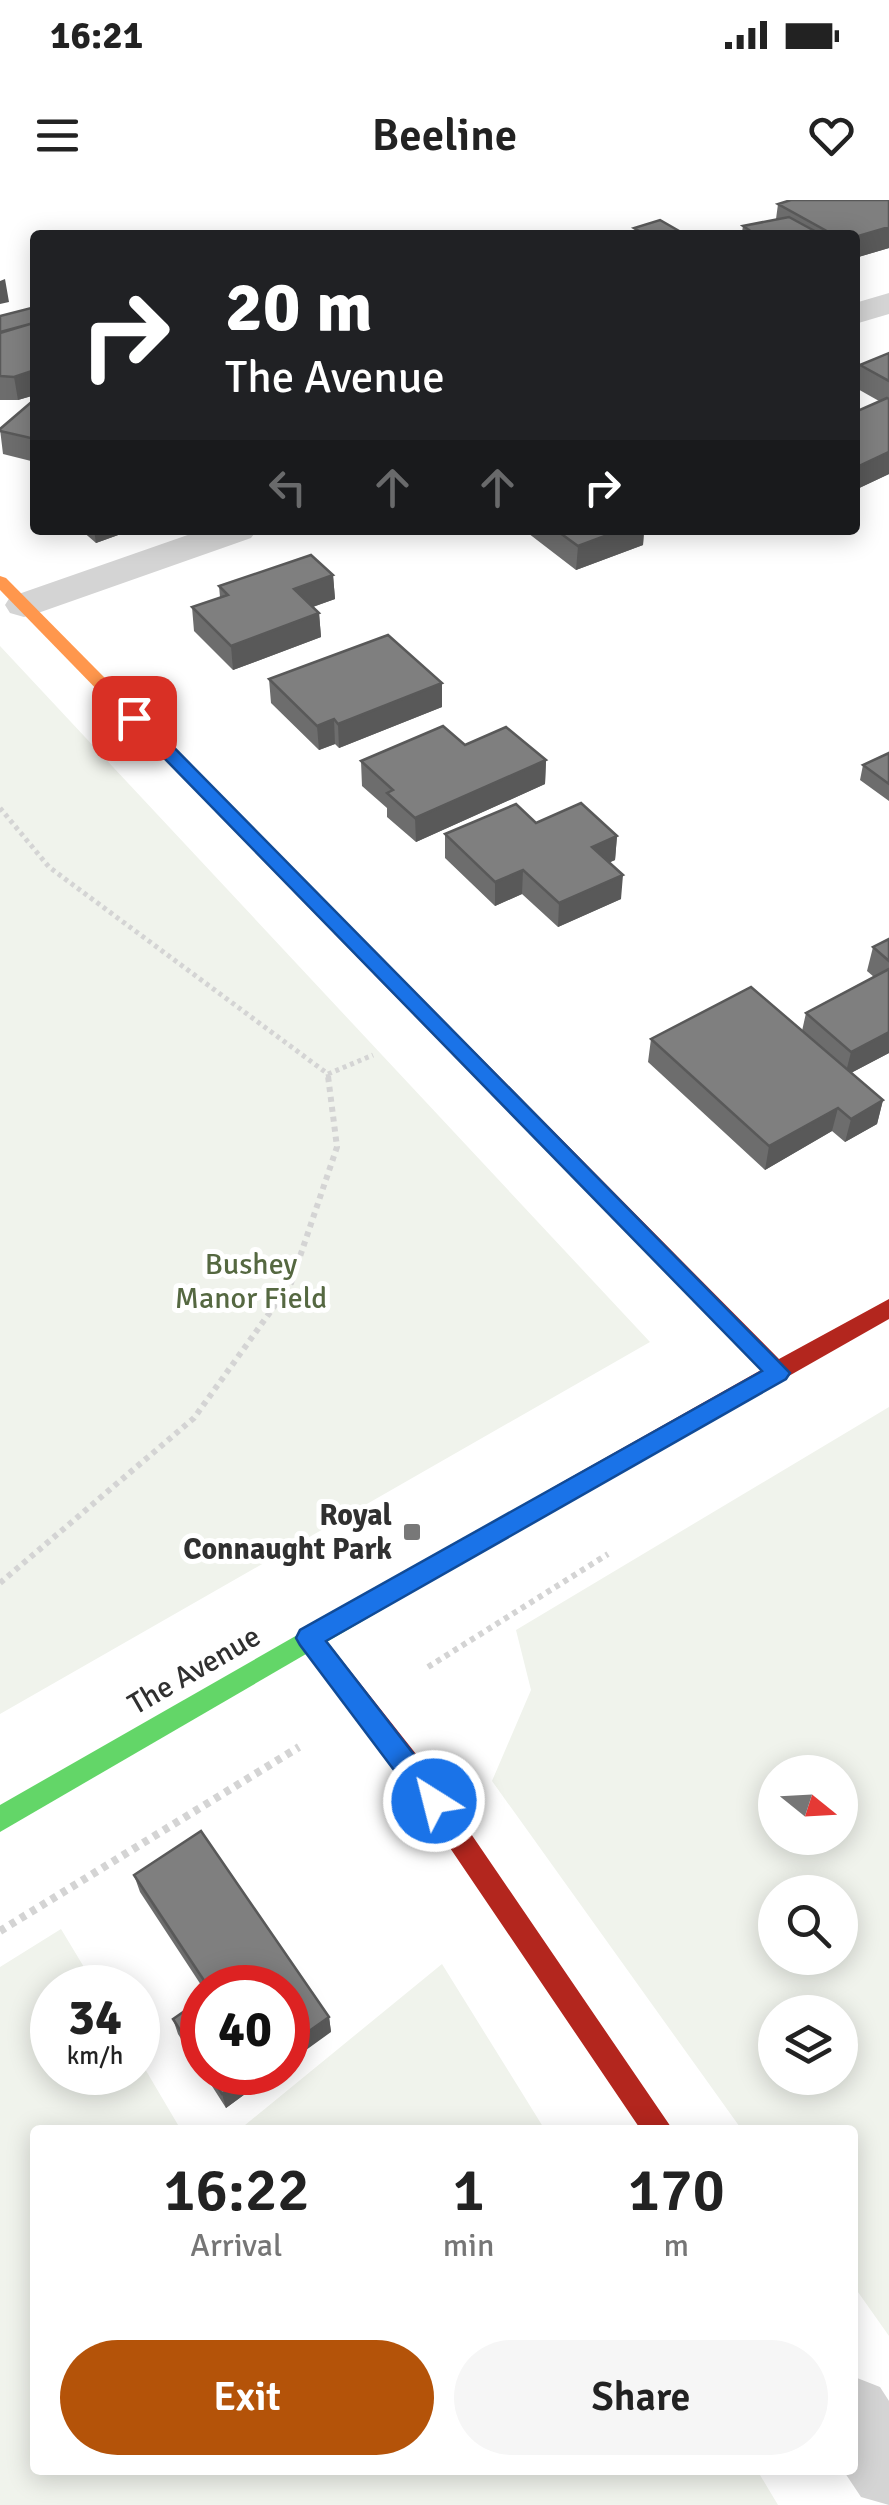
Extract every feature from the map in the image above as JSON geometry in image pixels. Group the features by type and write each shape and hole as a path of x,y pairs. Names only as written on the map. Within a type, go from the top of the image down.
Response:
{"street":[{"path":"860,312 889,302"},
{"path":"220,535 12,593 778,1373"},
{"name":"The Avenue","path":"0,1820 309,1638 889,1308"},
{"path":"309,1638 411,1768 655,2125"},
{"path":"858,2424 889,2469"}],"path":[{"path":"0,808 49,867 328,1074 337,1147 290,1283 194,1418 0,1583"},
{"path":"0,1931 254,1775"}],"green space":[{"name":"Bushey Manor Field","path":"0,646 650,1342 0,1714"},
{"path":"889,1407 889,2336 858,2292 858,2125 738,2125 492,1781 531,1690 516,1630"},
{"path":"61,1929 83,1965 30,1965 30,2095 160,2094 178,2125 30,2125 30,2475 760,2475 778,2505 0,2505 0,1967"},
{"path":"442,1964 542,2125 245,2125 282,2095 310,2095 310,2072"}],"building":[{"path":"791,200 889,200 889,227 860,236 860,230 825,230 778,204"},
{"path":"789,217 813,230 749,230 743,226"},
{"path":"660,220 677,230 637,230 634,228"},
{"path":"30,308 30,324 0,332 0,316"},
{"path":"30,324 30,372 0,376 0,333"},
{"path":"889,353 889,381 860,365"},
{"path":"889,399 889,452 860,466 860,410"},
{"path":"30,403 30,438 0,429"},
{"path":"563,535 608,535 578,546"},
{"path":"311,555 333,575 294,589 319,613 231,646 192,607 228,595 219,586"},
{"path":"388,635 442,683 338,724 334,719 317,726 269,679"},
{"path":"443,726 465,745 506,727 546,760 415,818 387,793 393,790 361,761"},
{"path":"889,753 889,784 863,765"},
{"path":"581,803 617,836 592,847 623,875 559,903 523,870 495,882 445,834 516,804 536,823"},
{"path":"889,939 889,961 873,947"},
{"path":"889,969 889,1032 851,1052 806,1013"},
{"path":"751,987 883,1100 851,1119 838,1108 769,1146 651,1039"},
{"path":"201,1831 293,1965 194,1965 134,1875"},
{"path":"310,1989 329,2017 310,2030"}],"traffic: fast":[{"path":"0,1819 558,1496"}],"traffic: slow":[{"path":"0,581 363,951"}],"traffic: jam":[{"path":"363,951 778,1373"},
{"path":"558,1496 889,1308"},
{"path":"309,1638 411,1768 655,2125"}],"place":[{"name":"Royal Connaught Park","path":"412,1532"}],"route":[{"path":"134,718 778,1373 309,1638 434,1801"}]}
